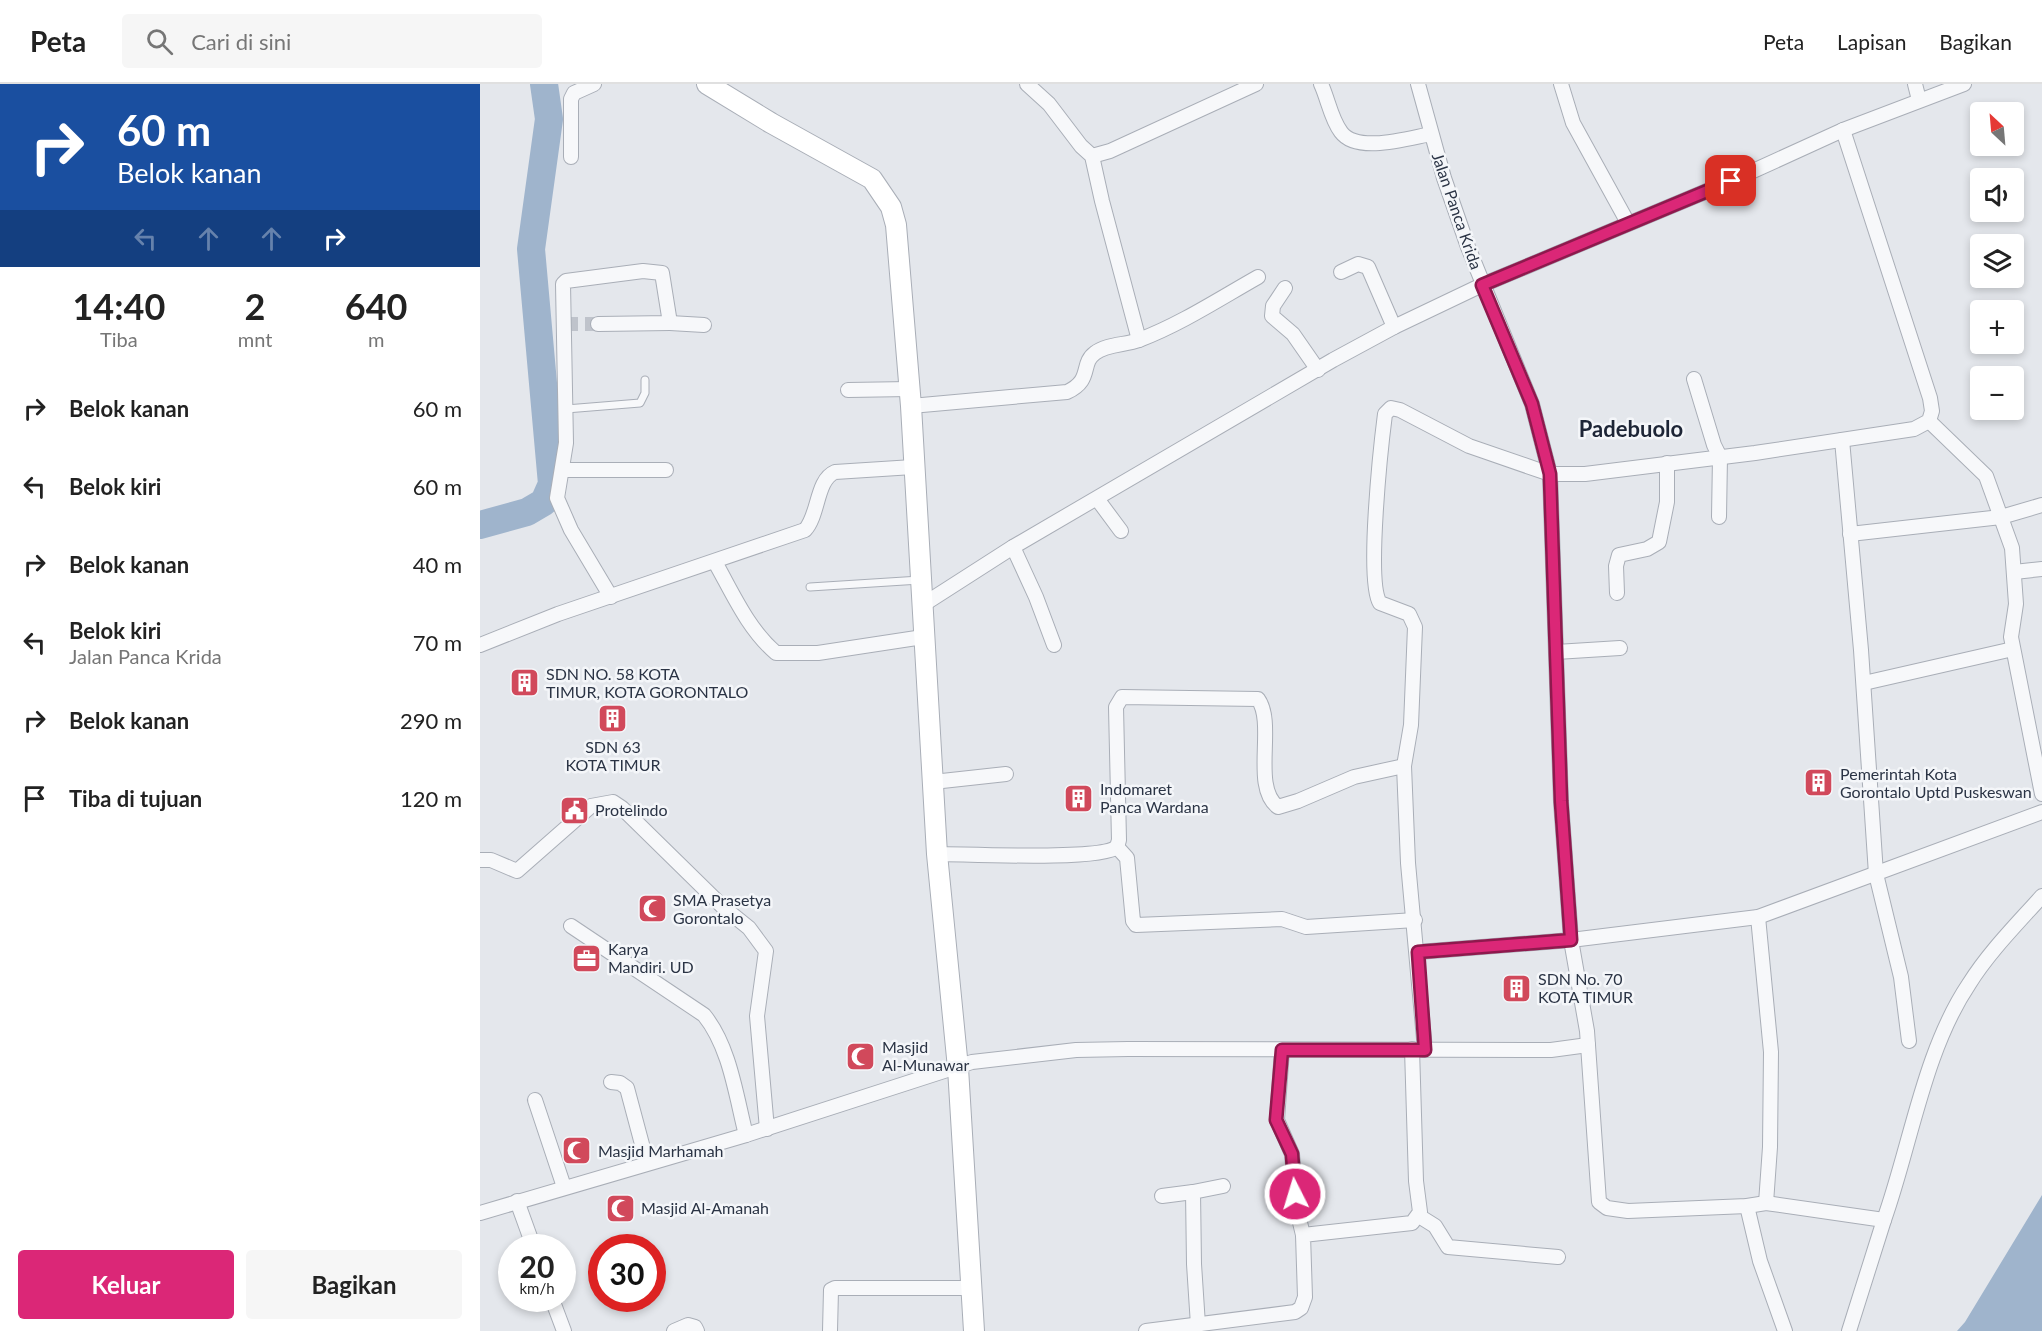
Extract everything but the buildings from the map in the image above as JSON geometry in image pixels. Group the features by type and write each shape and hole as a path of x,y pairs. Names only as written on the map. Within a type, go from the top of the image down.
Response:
{"street":[{"path":"571,157 571,99 574,93 594,84"},
{"path":"707,84 771,123 872,179 891,207 896,225 910,398 938,854 958,1068 974,1331"},
{"path":"1027,84 1049,104 1081,146 1092,156 1138,340"},
{"path":"1092,156 1110,151 1256,84"},
{"path":"1321,84 1341,132 1350,140 1373,144 1431,134"},
{"name":"Jalan Panca Krida","path":"1418,84 1444,178 1482,285 1532,404 1550,474 1561,801 1571,940 1588,1045 1596,1142 1597,1197 1603,1206 1628,1211 1747,1206 1766,1203 1884,1220"},
{"path":"1561,84 1573,123 1628,223"},
{"path":"1915,84 1919,100"},
{"path":"921,606 1013,547 1098,500 1394,327 1482,285 1731,181 1843,130 1964,84"},
{"path":"1303,1235 1412,1223 1419,1216 1418,952 1408,863 1404,766 1411,725 1415,627 1409,614 1380,603 1376,596 1373,578 1385,414 1391,408 1401,410 1469,446 1550,474 1585,474 1842,440 1914,429 1929,421 1932,411 1930,398 1843,130"},
{"path":"1341,272 1358,264 1368,267 1394,327"},
{"path":"610,597 571,530 558,498 566,443 563,284 566,281 658,270 663,275 669,324"},
{"path":"848,390 910,398 1067,392 1085,378 1093,353 1138,340 1190,316 1258,277"},
{"path":"1285,288 1273,306 1272,316 1293,334 1318,370"},
{"path":"598,324 704,325"},
{"path":"1694,379 1714,445 1720,457 1719,518"},
{"path":"1929,421 1986,476 2012,548 2016,604 2011,637 2042,794"},
{"path":"1842,440 1864,683 1876,874 1901,977 1909,1041"},
{"path":"1617,593 1616,566 1619,555 1647,549 1659,542 1667,502 1667,464"},
{"path":"480,645 610,597 805,530 812,523 830,474 842,471 913,467"},
{"path":"562,470 666,470"},
{"path":"1098,500 1121,531"},
{"path":"1850,534 2001,517 2042,505"},
{"path":"1013,547 1036,597 1054,645"},
{"path":"716,562 742,611 764,643 776,653 818,653 923,637"},
{"path":"2014,572 2042,569"},
{"path":"1556,652 1620,648"},
{"path":"1864,683 2013,649"},
{"path":"1117,848 1116,706 1122,697 1258,699 1263,712 1268,791 1278,807 1291,804 1354,777 1404,766"},
{"path":"933,782 1006,774"},
{"path":"480,860 491,860 517,872 591,806 607,802 622,808 642,825 723,907 749,928 761,941 766,951 757,1016 766,1129"},
{"path":"1418,952 1571,940 1758,917 2042,812"},
{"path":"938,854 1064,854 1109,852 1117,848"},
{"path":"1117,848 1126,855 1128,861 1136,925 1282,919 1306,927 1415,920"},
{"path":"1850,1331 1930,1068 1952,1016 1968,985 1983,964 2042,896"},
{"path":"1758,917 1771,1052 1770,1147 1766,1203"},
{"path":"571,926 704,1015 713,1026 729,1069 746,1135"},
{"path":"480,1213 766,1129 990,1058 1076,1050 1551,1050 1588,1045"},
{"path":"1146,1331 1284,1315 1301,1308 1305,1297 1303,1235 1297,1210 1292,1154 1276,1120 1282,1050"},
{"path":"610,1082 620,1083 627,1088 647,1163"},
{"path":"535,1100 564,1187"},
{"path":"1162,1196 1223,1186"},
{"path":"1193,1192 1198,1325"},
{"path":"517,1202 529,1234"},
{"path":"1747,1206 1760,1261 1785,1331"},
{"path":"1419,1216 1434,1226 1448,1247 1558,1257"},
{"path":"830,1331 829,1295 835,1288 971,1288"},
{"path":"557,1312 564,1331"},
{"path":"674,1331 688,1325 697,1331"}],"lane":[{"path":"566,409 640,403 645,393 645,380"},
{"path":"810,587 920,580"}],"water":[{"path":"2042,1195 2042,1331 1957,1331 1965,1322"}],"waterway":[{"path":"480,525 527,512 544,502 552,484 531,249 549,119 544,84"}],"tunnel":[{"path":"564,324 598,324"}],"place":[{"name":"SDN NO. 58 KOTA TIMUR, KOTA GORONTALO","path":"525,683"},
{"name":"SDN 63 KOTA TIMUR","path":"613,719"},
{"name":"Pemerintah Kota Gorontalo Uptd Puskeswan","path":"1819,783"},
{"name":"Indomaret Panca Wardana","path":"1079,798"},
{"name":"Protelindo","path":"574,810"},
{"name":"SMA Prasetya Gorontalo","path":"652,909"},
{"name":"Karya Mandiri. UD","path":"587,958"},
{"name":"SDN No. 70 KOTA TIMUR","path":"1517,988"},
{"name":"Masjid Al-Munawar","path":"861,1056"},
{"name":"Masjid Marhamah","path":"577,1151"},
{"name":"Masjid Al-Amanah","path":"620,1208"}],"district":[{"name":"Padebuolo","path":"1631,429"}],"route":[{"path":"1295,1194 1292,1154 1276,1120 1282,1050 1425,1050 1418,952 1571,940 1561,801 1550,474 1542,433 1532,404 1482,285 1731,181"}]}
